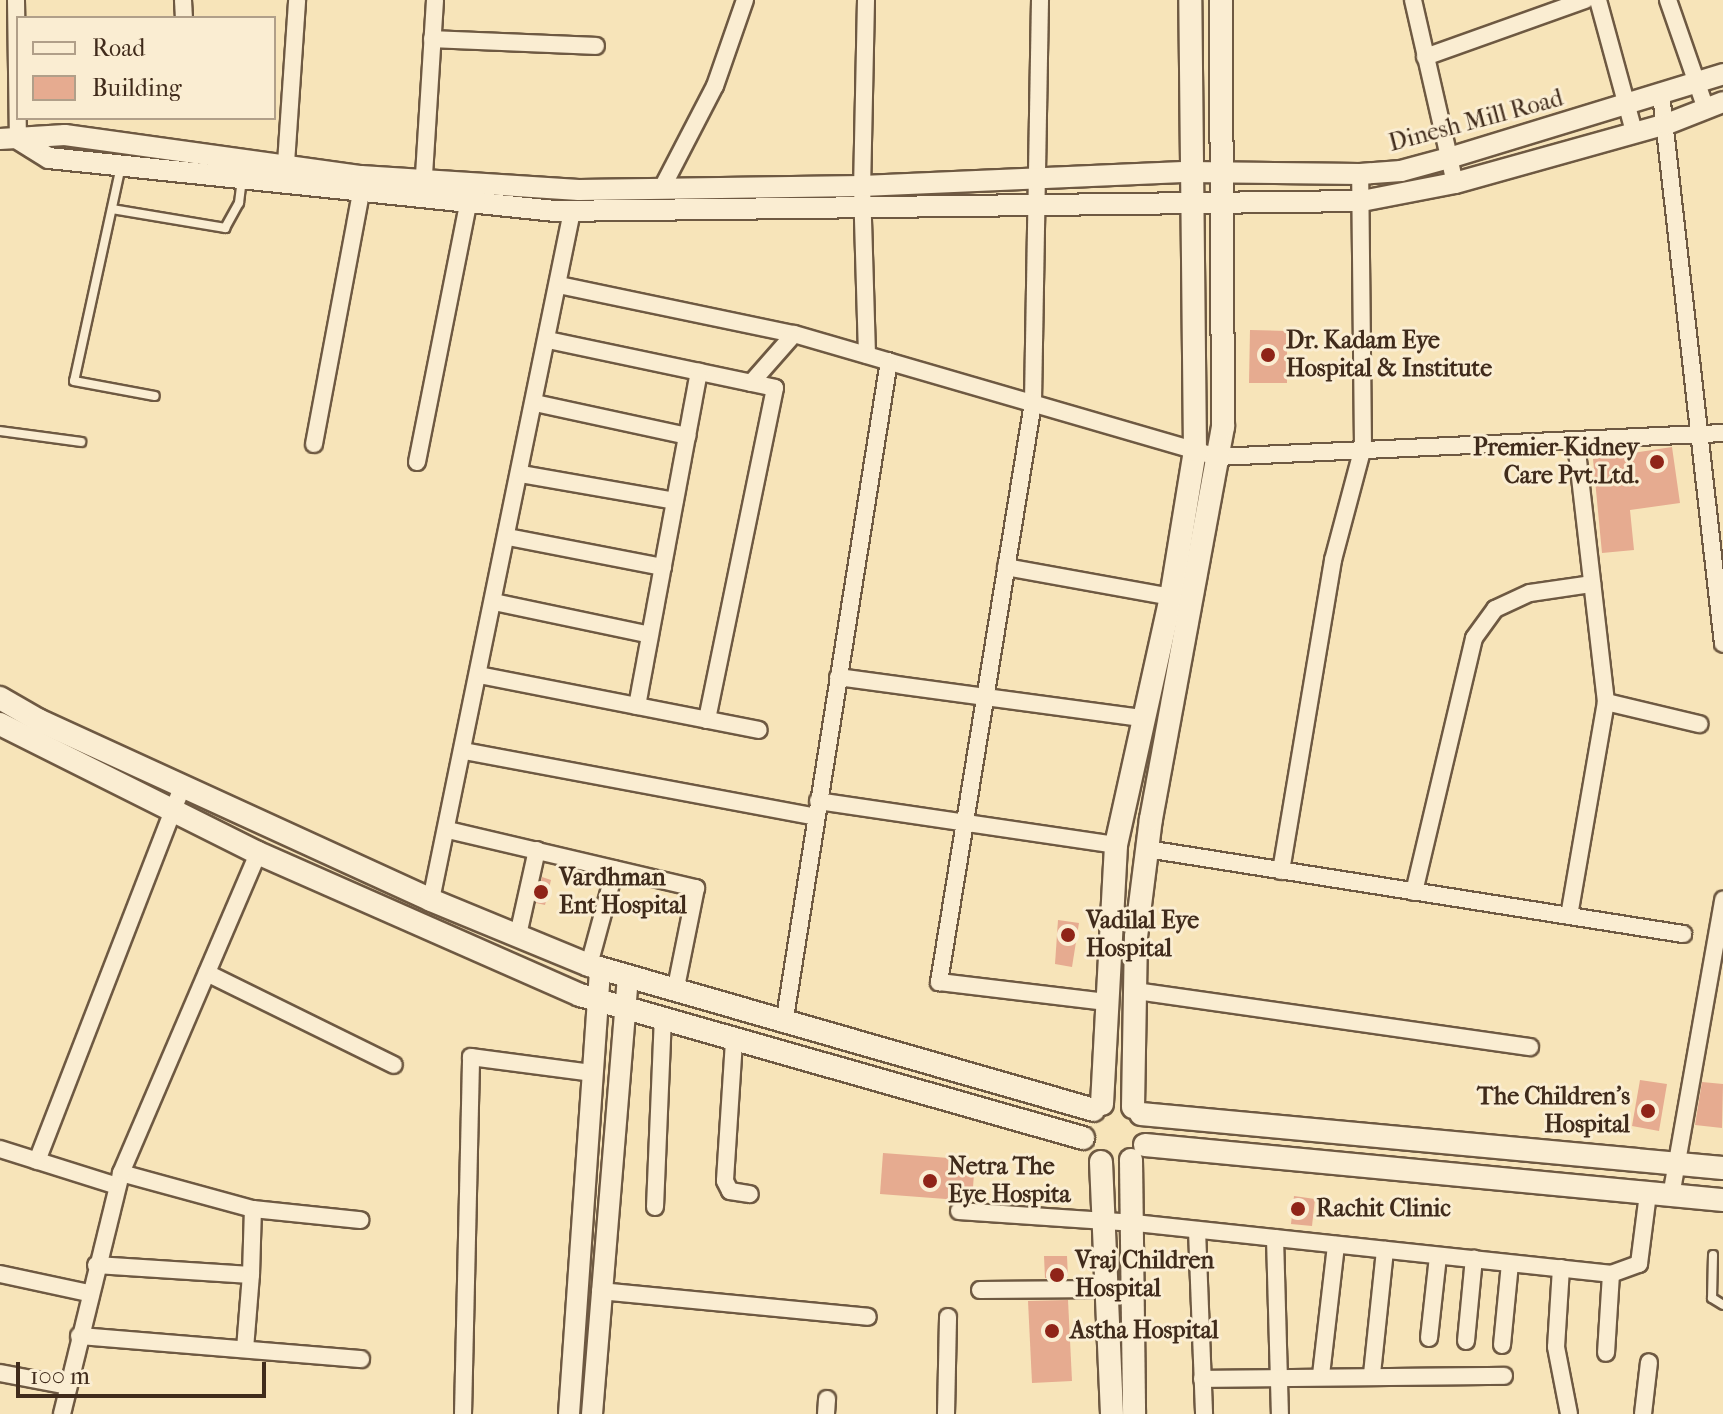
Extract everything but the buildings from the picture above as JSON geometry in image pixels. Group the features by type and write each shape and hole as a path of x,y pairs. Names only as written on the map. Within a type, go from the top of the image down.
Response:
{"main road":[{"path":"1083,1138 1098,1107 1116,845 1171,597 1195,450 1188,201 1190,0"},
{"path":"1134,1414 1138,1153 1136,937 1147,849 1223,427 1221,0"},
{"path":"0,698 431,900 594,966 784,1024 1098,1107 1723,1168"},
{"path":"0,724 258,853 596,1001 1083,1138 1101,1162 1107,1221 1112,1414"},
{"path":"1101,1162 1138,1153 1723,1200"}],"street":[{"path":"285,176 297,0"},
{"path":"423,191 435,0"},
{"path":"661,190 715,86 745,0"},
{"path":"866,0 863,196 867,355"},
{"path":"1040,0 1040,180 1033,403 939,982 1107,1002"},
{"path":"1413,0 1455,183"},
{"path":"1531,0 1537,17"},
{"path":"1425,57 1585,0"},
{"path":"1598,0 1634,132"},
{"path":"9,139 65,135 244,159 285,176 361,194 661,190 1039,201 1362,201 1455,183 1667,124 1714,106 1696,82 1668,0"},
{"path":"432,39 596,46"},
{"path":"9,139 16,47"},
{"name":"Dinesh Mill Road","path":"863,196 1040,180 1189,172 1360,174 1401,171 1627,106 1723,74"},
{"path":"1661,94 1667,124 1723,644"},
{"path":"9,139 49,158 242,181 285,176 423,191 468,204 572,211 863,196"},
{"path":"1281,871 1333,560 1363,447 1360,174"},
{"path":"314,444 361,194"},
{"path":"417,462 468,204"},
{"path":"431,900 521,474 572,211"},
{"path":"559,285 794,334 1218,457 1363,447 1723,433"},
{"path":"751,383 794,334"},
{"path":"548,340 775,388 707,720"},
{"path":"784,1024 889,361"},
{"path":"637,706 699,372"},
{"path":"535,403 687,436"},
{"path":"1569,916 1606,702 1576,441"},
{"path":"521,474 675,501"},
{"path":"508,537 663,567"},
{"path":"1006,567 1171,597"},
{"path":"1414,892 1474,638 1495,609 1530,593 1592,584"},
{"path":"494,602 650,635"},
{"path":"479,675 759,730"},
{"path":"838,677 1143,718"},
{"path":"1606,702 1699,724"},
{"path":"464,751 817,809 1116,845"},
{"path":"37,1161 183,785"},
{"path":"448,830 696,888 675,992"},
{"path":"1147,849 1683,934"},
{"path":"518,935 537,850"},
{"path":"62,1414 89,1293 119,1180 258,853"},
{"path":"569,1414 593,1073 594,966 615,869"},
{"path":"959,1211 1135,1223 1611,1274 1639,1264 1660,1195 1676,1165 1720,940 1723,900"},
{"path":"207,973 394,1065"},
{"path":"592,1414 628,977"},
{"path":"1136,991 1530,1047"},
{"path":"655,1207 663,1020"},
{"path":"734,1041 725,1181 730,1191 750,1194"},
{"path":"463,1414 471,1057 593,1073"},
{"path":"1,1151 253,1209 360,1220"},
{"path":"245,1349 253,1209"},
{"path":"1197,1230 1204,1414"},
{"path":"1275,1238 1280,1414"},
{"path":"1321,1375 1336,1245"},
{"path":"1372,1374 1385,1250"},
{"path":"1429,1338 1438,1256"},
{"path":"1466,1341 1474,1258"},
{"path":"1502,1345 1510,1264"},
{"path":"96,1265 251,1275"},
{"path":"1561,1268 1556,1347 1569,1414"},
{"path":"0,1274 89,1293"},
{"path":"1606,1353 1611,1274"},
{"path":"980,1290 1107,1289"},
{"path":"600,1291 868,1317"},
{"path":"946,1414 948,1317"},
{"path":"79,1336 361,1359"},
{"path":"1643,1414 1649,1362"},
{"path":"0,1373 68,1386"},
{"path":"1202,1379 1372,1374 1504,1376"}],"lane":[{"path":"112,209 225,228 239,203 244,159"},
{"path":"121,166 74,381 155,396"},
{"path":"0,431 81,442"},
{"path":"1713,1255 1712,1298 1723,1305"}],"place":[{"name":"Dr. Kadam Eye Hospital & Institute","path":"1268,355"},
{"name":"Premier Kidney Care Pvt.Ltd.","path":"1657,462"},
{"name":"Vardhman Ent Hospital","path":"541,892"},
{"name":"Vadilal Eye Hospital","path":"1068,935"},
{"name":"The Children's Hospital","path":"1648,1111"},
{"name":"Netra The Eye Hospita","path":"930,1181"},
{"name":"Rachit Clinic","path":"1298,1209"},
{"name":"Vraj Children Hospital","path":"1057,1275"},
{"name":"Astha Hospital","path":"1052,1331"}]}
